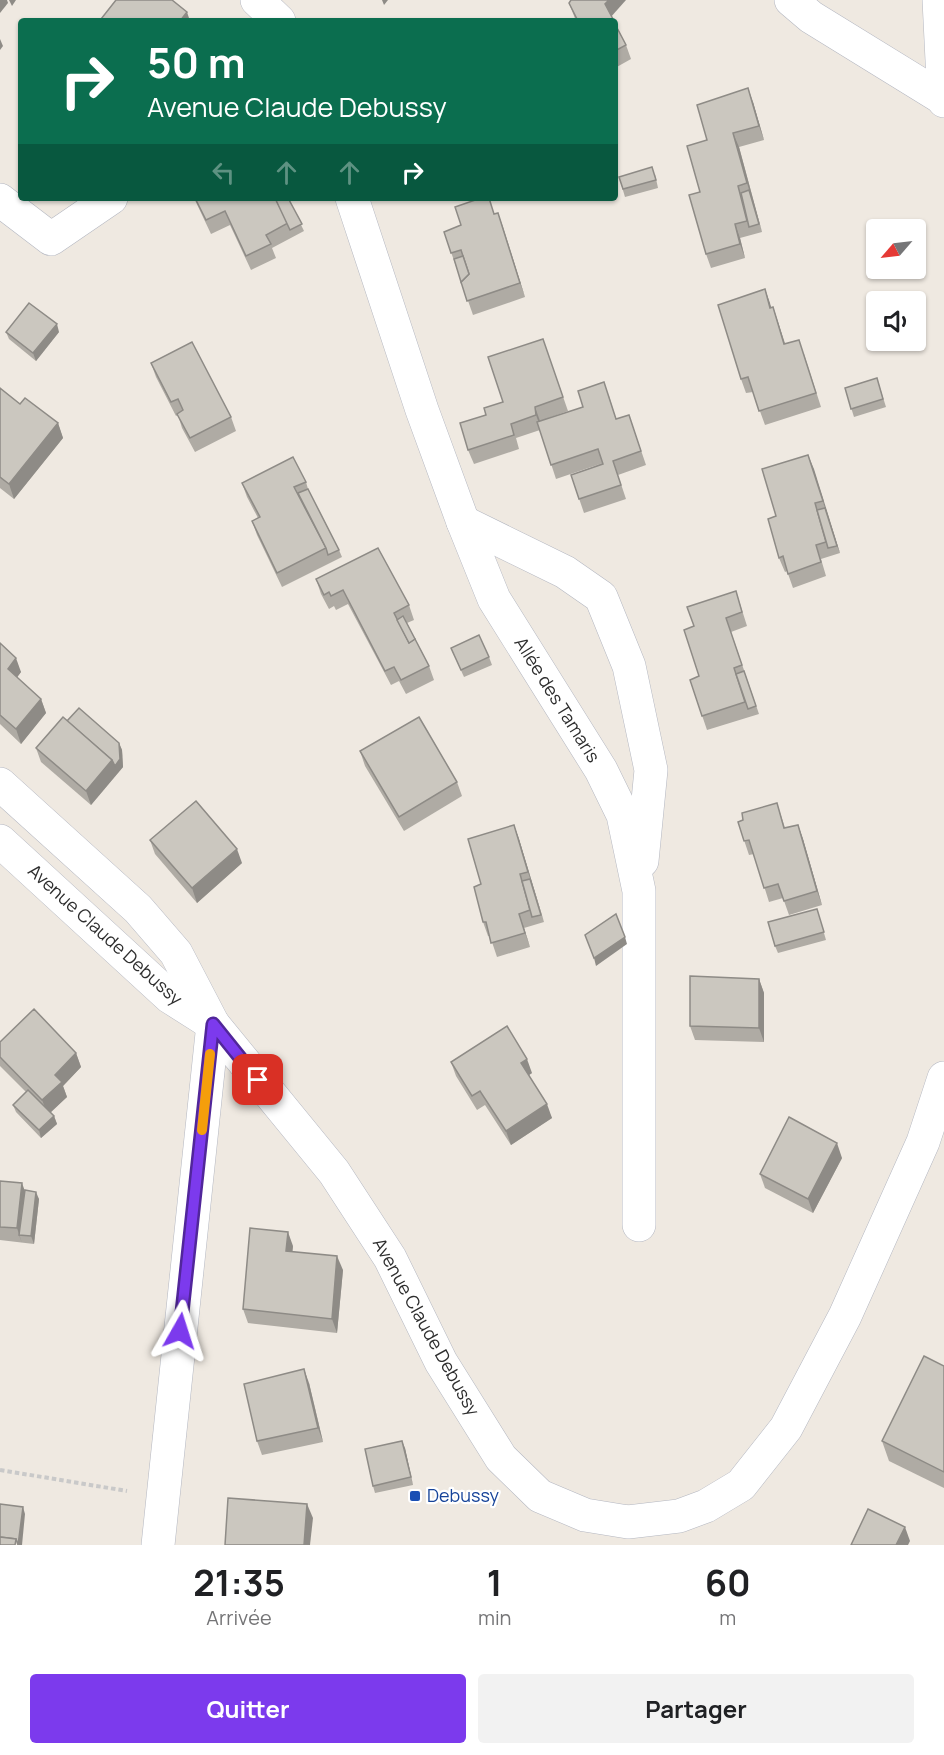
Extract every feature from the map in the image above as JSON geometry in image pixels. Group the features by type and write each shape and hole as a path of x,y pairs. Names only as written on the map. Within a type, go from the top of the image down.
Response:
{"street":[{"path":"257,0 276,18"},
{"path":"791,0 811,16 944,100"},
{"path":"939,0 944,100"},
{"path":"0,200 51,239 107,201"},
{"name":"Allée des Tamaris","path":"353,201 422,410 462,522 494,599 601,770 623,815 639,891 639,1225"},
{"path":"462,522 565,572 601,597 629,666 651,770 639,891"},
{"name":"Avenue Claude Debussy","path":"0,784 138,909 177,953 213,1024 334,1172 390,1258 441,1362 501,1458 540,1496 585,1515 628,1522 679,1516 706,1506 741,1485 786,1428 845,1316 923,1142 944,1078"},
{"name":"Avenue Claude Debussy","path":"0,841 170,997 213,1024"},
{"path":"158,1545 213,1024"}],"path":[{"path":"0,1470 163,1497"}],"building":[{"path":"116,0 172,0 187,12 182,18 102,18"},
{"path":"571,0 609,0 605,4 612,18 576,18 569,3"},
{"path":"618,30 626,45 618,49"},
{"path":"748,88 759,126 733,133 747,183 738,186 747,221 735,224 740,244 706,254 689,195 700,192 687,146 707,140 697,105"},
{"path":"652,167 656,180 623,189 619,177"},
{"path":"749,190 759,224 749,227 741,193"},
{"path":"196,201 277,201 288,223 266,235 271,244 246,256 225,211 206,220"},
{"path":"276,201 290,201 302,224 290,230"},
{"path":"472,201 490,201 494,214 498,213 520,283 467,301 461,282 469,274 461,250 451,253 444,232 461,225 455,207"},
{"path":"463,256 469,274 461,282 454,259"},
{"path":"765,289 784,344 799,340 816,393 759,411 748,377 741,379 718,305"},
{"path":"29,303 57,324 33,353 6,332"},
{"path":"543,339 563,397 535,407 536,415 511,424 514,435 468,450 460,423 486,415 484,408 503,402 488,357"},
{"path":"192,342 231,417 190,438 177,414 183,410 178,399 171,402 151,363"},
{"path":"877,378 883,399 851,409 845,388"},
{"path":"604,382 616,419 629,415 641,451 613,461 621,485 579,499 571,475 603,464 598,449 551,465 537,422 583,407 578,391"},
{"path":"0,388 20,404 25,398 58,423 9,484 0,477"},
{"path":"808,455 823,501 815,503 826,542 816,545 821,562 788,574 783,556 779,558 768,519 776,516 762,469"},
{"path":"293,457 306,482 294,487 326,548 277,573 252,521 260,517 242,483"},
{"path":"308,489 339,550 328,555 298,493"},
{"path":"825,508 837,546 828,548 817,510"},
{"path":"378,548 409,605 394,613 409,643 415,639 429,666 401,680 394,667 385,671 343,590 331,596 329,592 324,595 316,579"},
{"path":"736,591 742,612 726,618 742,665 734,668 745,702 702,716 690,680 699,676 684,630 694,626 687,607"},
{"path":"403,616 415,639 409,643 397,620"},
{"path":"479,635 489,657 461,670 451,648"},
{"path":"0,643 16,658 8,669 41,699 16,729 0,715"},
{"path":"744,671 756,706 748,709 736,674"},
{"path":"79,708 119,743 120,759 115,766 112,760 67,721"},
{"path":"63,717 112,760 86,791 36,748"},
{"path":"419,717 457,782 399,817 360,751"},
{"path":"196,801 237,849 192,888 150,840"},
{"path":"777,803 784,828 798,825 817,891 784,901 778,884 764,888 749,840 744,841 738,822 743,820 742,813"},
{"path":"514,825 528,872 520,874 530,910 519,914 525,933 491,943 474,887 481,884 468,839"},
{"path":"530,879 541,915 532,917 522,881"},
{"path":"817,909 824,932 775,946 768,922"},
{"path":"616,914 625,937 594,958 585,935"},
{"path":"690,976 759,979 759,1028 690,1026"},
{"path":"34,1009 76,1053 55,1075 62,1082 42,1100 0,1057 0,1042"},
{"path":"507,1026 527,1059 521,1063 547,1104 506,1131 480,1091 472,1096 451,1062"},
{"path":"28,1090 54,1116 39,1130 13,1105"},
{"path":"789,1117 837,1143 808,1199 760,1174"},
{"path":"0,1181 22,1183 17,1228 0,1227"},
{"path":"25,1190 36,1192 31,1236 19,1235"},
{"path":"250,1228 288,1232 286,1251 337,1256 332,1319 243,1309"},
{"path":"924,1356 944,1366 944,1472 882,1441"},
{"path":"304,1369 318,1428 257,1441 244,1384"},
{"path":"402,1441 411,1477 373,1486 365,1449"},
{"path":"228,1498 307,1504 304,1545 225,1545"},
{"path":"0,1504 23,1507 18,1545 16,1539 0,1537"},
{"path":"868,1509 905,1527 896,1545 851,1545"},
{"path":"0,1537 16,1539 15,1545 0,1545"}],"slow traffic":[{"path":"202,1130 210,1054"}],"place":[{"name":"Debussy","path":"415,1496"}],"route":[{"path":"180,1331 213,1024 258,1080"}]}
